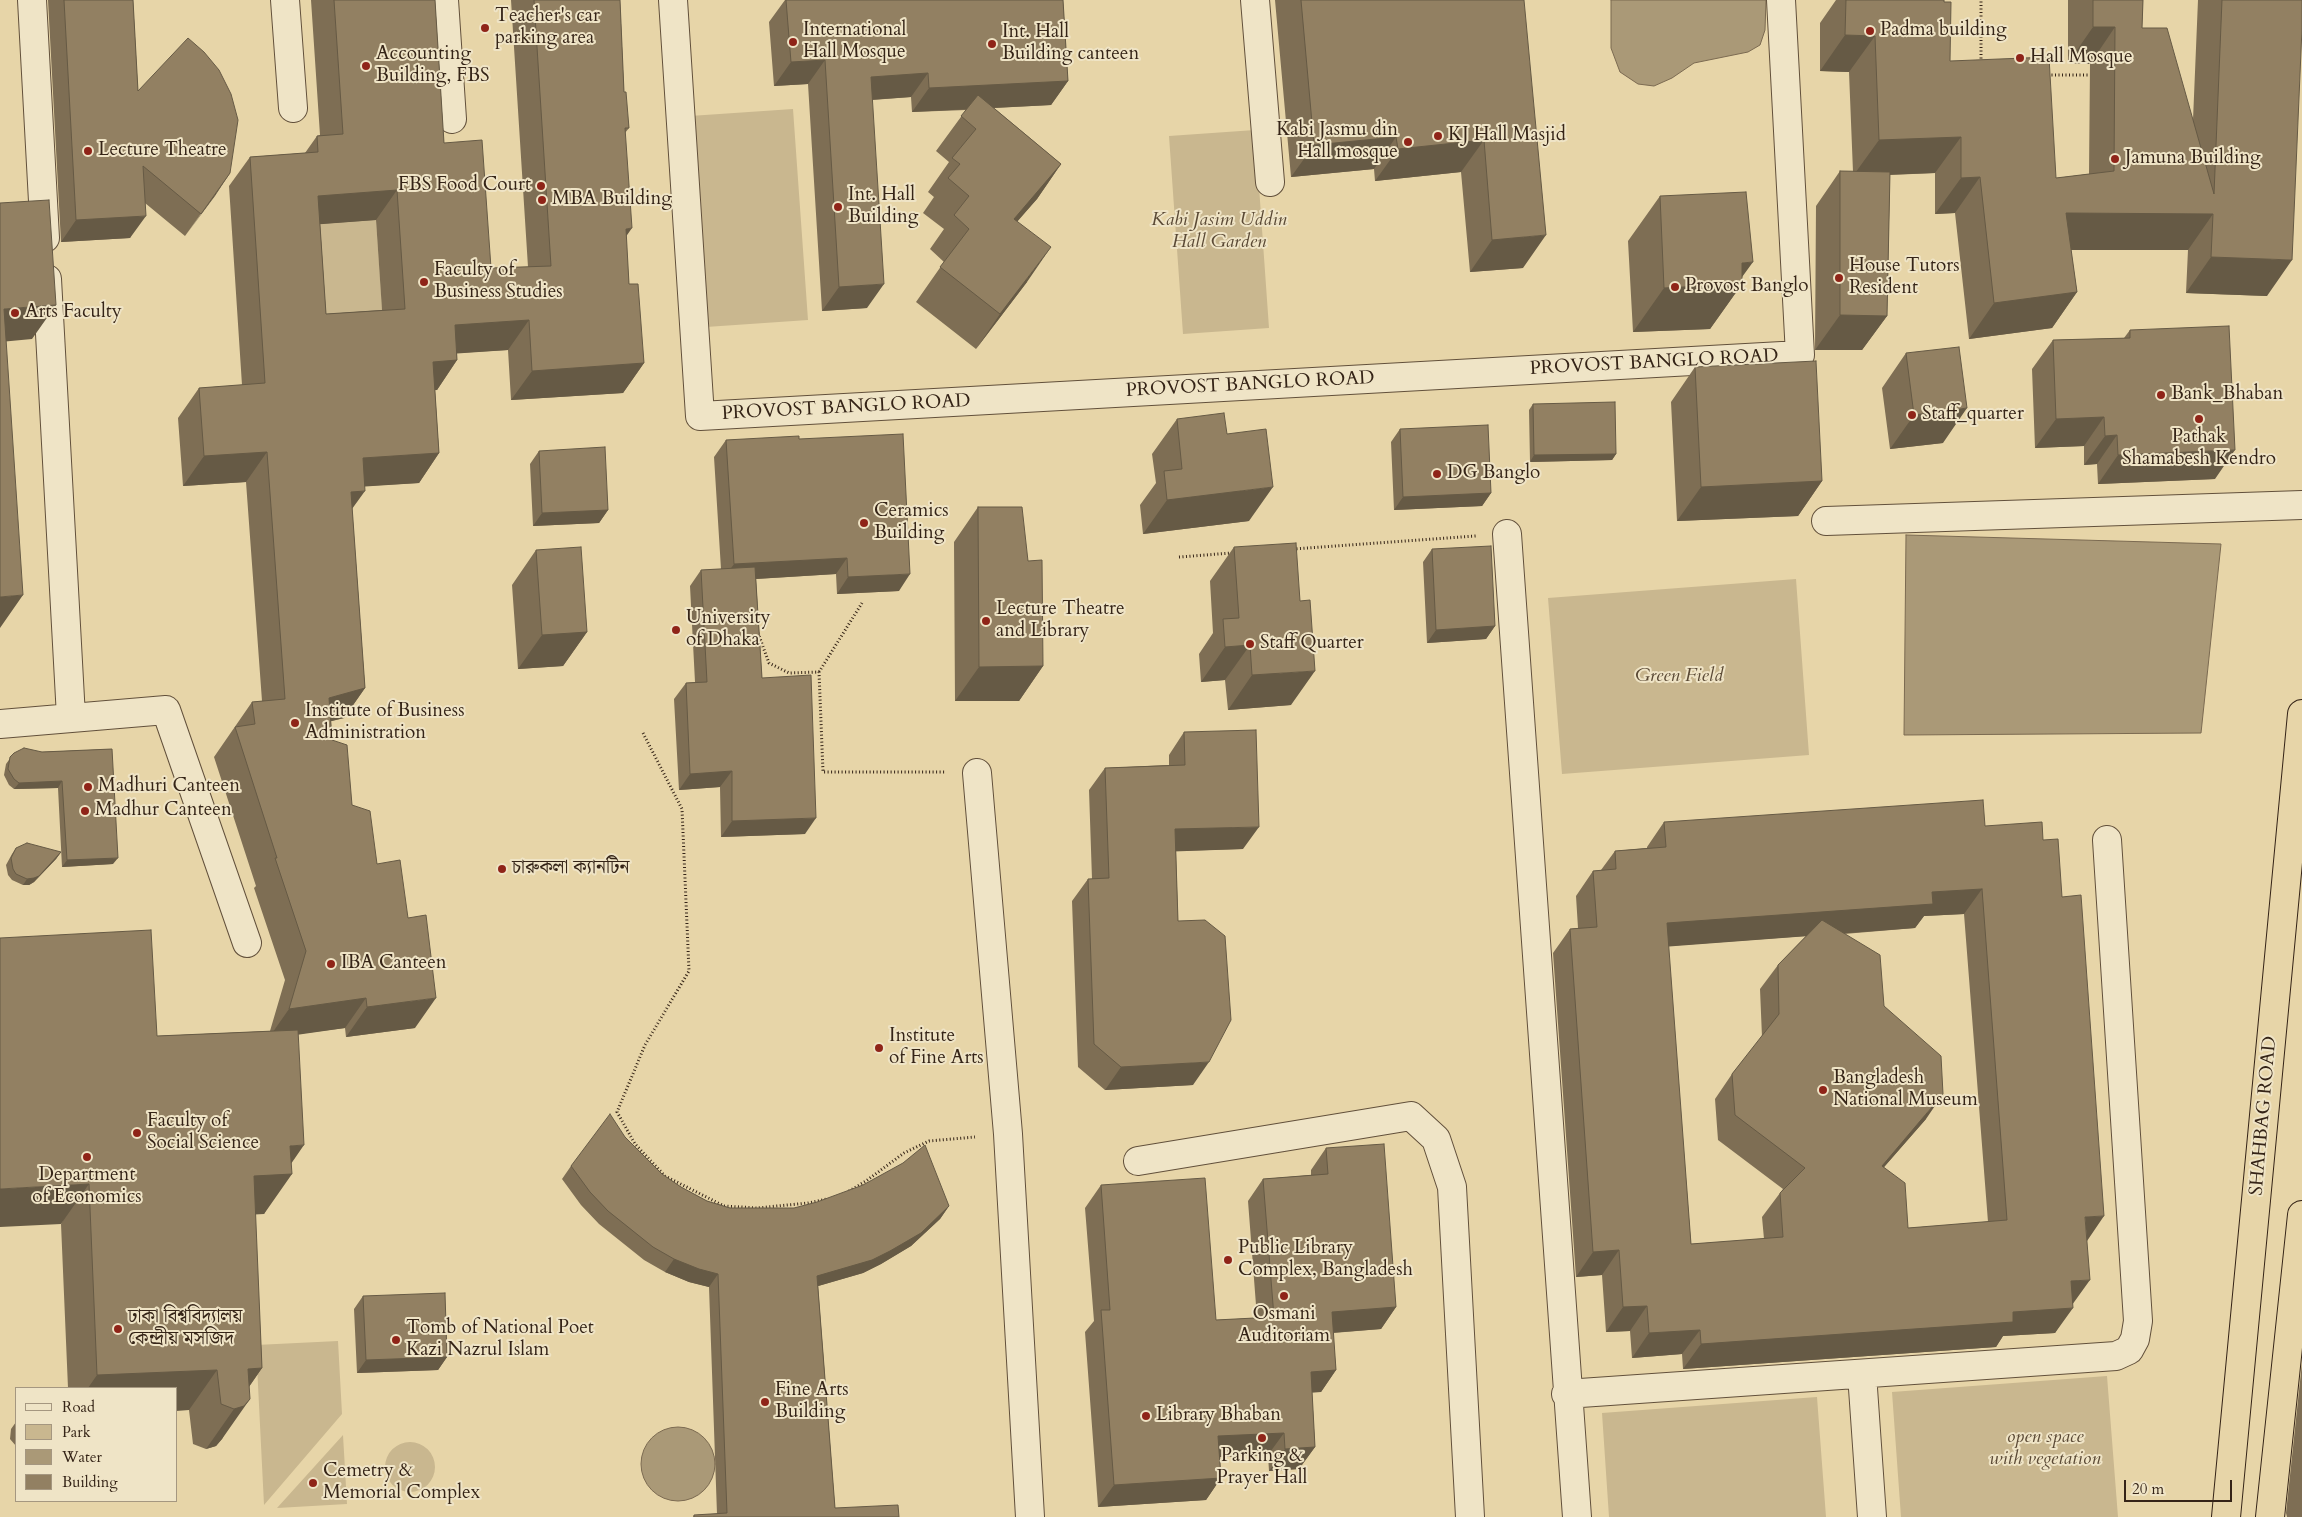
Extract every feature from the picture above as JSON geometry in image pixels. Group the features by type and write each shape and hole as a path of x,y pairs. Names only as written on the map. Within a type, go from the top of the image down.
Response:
{"highway":[{"name":"SHAHBAG ROAD","path":"2226,1517 2302,714"},
{"path":"2270,1517 2302,1214"}],"street":[{"path":"32,0 71,717"},
{"path":"285,0 293,108"},
{"path":"444,0 452,119"},
{"name":"PROVOST BANGLO ROAD","path":"673,0 700,416 1800,355 1781,0"},
{"path":"1255,0 1270,182"},
{"path":"1826,521 2302,505"},
{"path":"1507,534 1566,1394 1577,1517"},
{"path":"0,724 166,710 247,943"},
{"path":"977,772 1008,1134 1030,1517"},
{"path":"1566,1394 2116,1356 2129,1350 2135,1339 2138,1321 2107,840"},
{"path":"1138,1161 1411,1116 1436,1139 1452,1187 1470,1517"},
{"path":"1862,1374 1872,1517"}],"path":[{"path":"1980,65 1981,0"},
{"path":"2040,74 2090,75"},
{"path":"1288,549 1507,534"},
{"path":"1179,557 1239,553"},
{"path":"862,603 819,672 823,772 977,772"},
{"path":"758,624 758,634 769,663 789,674 819,672"},
{"path":"643,733 682,809 689,971 645,1045 617,1112 635,1144 665,1176 724,1206 756,1208 808,1203 831,1198"},
{"path":"846,1192 866,1181 904,1153 929,1141 1008,1134"}],"green space":[{"path":"793,109 808,320 706,327 690,116"},
{"name":"Kabi Jasim Uddin Hall Garden","path":"1255,130 1269,328 1183,334 1169,136"},
{"path":"376,220 384,338 305,343 297,226"},
{"name":"Green Field","path":"1796,579 1809,755 1562,774 1548,598"},
{"path":"338,1341 342,1414 264,1505 256,1345"},
{"name":"open space with vegetation","path":"2107,1376 2118,1517 1901,1517 1892,1392"},
{"path":"1817,1397 1826,1517 1609,1517 1602,1413"},
{"path":"343,1435 347,1504 277,1508"},
{"path":"410,1442 419,1444 430,1453 435,1467 433,1476 424,1487 410,1492 401,1490 390,1481 385,1467 387,1458 396,1447"}],"water":[{"path":"1611,0 1766,0 1765,30 1760,45 1748,52 1694,63 1672,78 1654,86 1638,84 1620,72 1611,48"},
{"path":"1906,535 2221,544 2201,733 1904,735"},
{"path":"678,1427 699,1433 709,1443 715,1464 709,1485 699,1495 678,1501 657,1495 647,1485 641,1464 647,1443 657,1433"}],"building":[{"path":"64,0 133,0 138,91 188,38 204,52 219,70 231,94 238,120 230,173 201,214 143,166 146,216 76,220"},
{"path":"334,0 435,0 444,143 482,140 491,268 551,266 534,0 620,0 624,92 626,92 629,128 625,128 632,228 626,229 629,284 638,284 644,363 532,371 529,320 455,325 457,360 433,362 439,453 363,458 365,491 351,492 365,688 329,698 332,740 347,745 352,805 370,811 377,864 400,860 408,918 426,915 436,998 367,1007 366,998 289,1009 306,951 235,727 255,724 252,702 285,699 267,452 204,456 199,388 265,383 250,157 318,152 317,136 343,134","holes":["397,190 405,309 326,314 318,196"]},
{"path":"786,0 1063,0 1068,81 929,88 928,73 871,77 884,284 839,287 825,60 791,62"},
{"path":"1301,0 1524,0 1546,235 1492,240 1484,140 1398,149 1396,137 1314,145"},
{"path":"1846,0 1944,0 1944,2 1951,2 1950,61 2049,57 2056,178 2114,171 2115,27 2093,27 2093,0 2143,0 2142,28 2167,28 2214,194 2222,0 2302,0 2292,260 2211,257 2213,214 2066,213 2077,292 1994,303 1980,177 1961,178 1961,137 1879,140 1875,36 1845,35"},
{"path":"978,95 1061,164 1014,219 1051,247 1000,314 940,267 969,229 954,215 969,196 948,178 960,164 952,158 976,129 961,116"},
{"path":"1840,171 1890,172 1887,316 1840,315"},
{"path":"1746,192 1753,262 1742,263 1742,284 1664,288 1660,196"},
{"path":"49,200 56,305 4,309 23,595 0,597 0,203"},
{"path":"2229,326 2235,450 2118,455 2117,435 2105,436 2104,417 2056,419 2053,340 2130,338 2130,330"},
{"path":"1959,347 1967,408 1914,415 1906,353"},
{"path":"1816,361 1822,481 1701,487 1695,367"},
{"path":"1615,402 1616,454 1534,455 1533,404"},
{"path":"1224,413 1227,434 1266,429 1273,487 1167,500 1164,471 1182,469 1177,419"},
{"name":"DG Banglo","path":"1488,425 1491,493 1403,497 1400,429"},
{"path":"903,434 910,574 848,577 847,558 734,564 726,440 799,436 799,439"},
{"path":"605,447 608,510 542,513 539,451"},
{"path":"978,507 1022,507 1028,561 1042,560 1043,666 979,667"},
{"path":"1296,543 1300,601 1310,600 1315,671 1252,675 1250,645 1225,647 1223,619 1239,618 1234,547"},
{"path":"1491,546 1495,626 1436,630 1432,549"},
{"path":"581,547 587,632 542,635 536,550"},
{"path":"755,567 762,678 811,675 816,818 732,821 732,771 690,774 686,683 707,682 701,570"},
{"path":"1256,730 1259,827 1175,829 1178,921 1205,920 1225,936 1231,1020 1209,1062 1121,1067 1094,1044 1088,879 1109,878 1105,768 1185,765 1184,732"},
{"name":"Madhur Canteen","path":"24,748 42,752 112,749 118,858 67,860 62,781 19,783 14,779 8,769 10,757"},
{"name":"Bangladesh National Museum","path":"1983,800 1985,826 2042,822 2043,840 2058,839 2062,897 2081,895 2104,1216 2085,1217 2090,1280 2071,1281 2073,1308 2013,1312 2013,1322 1701,1344 1700,1330 1649,1333 1647,1306 1623,1307 1619,1250 1593,1252 1570,929 1597,927 1593,871 1616,869 1615,851 1666,847 1664,822","holes":["1982,889 2007,1220 1908,1228 1905,1183 1882,1166 1943,1094 1941,1056 1884,1006 1880,955 1822,920 1778,965 1779,1014 1732,1074 1735,1115 1805,1168 1780,1193 1783,1237 1691,1244 1667,923 1933,904 1932,892"]},
{"path":"27,843 61,852 39,876 27,879 16,874 11,858 16,848"},
{"path":"151,930 157,1036 298,1030 304,1145 290,1146 292,1174 254,1176 262,1368 248,1369 250,1399 244,1406 234,1409 221,1404 217,1370 97,1375 89,1184 0,1189 0,938"},
{"name":"Fine Arts Building","path":"610,1114 625,1137 662,1174 707,1201 730,1208 794,1208 817,1202 863,1185 903,1163 925,1145 949,1206 921,1233 890,1251 872,1260 817,1276 835,1508 898,1505 899,1517 694,1517 694,1515 727,1513 718,1274 674,1259 653,1247 608,1211 590,1192 571,1166"},
{"path":"1384,1144 1396,1307 1332,1312 1336,1370 1311,1372 1315,1447 1285,1449 1284,1433 1218,1436 1221,1478 1114,1485 1101,1310 1110,1310 1101,1185 1205,1178 1216,1320 1274,1317 1263,1179 1328,1174 1326,1148"},
{"name":"Tomb of National Poet Kazi Nazrul Islam","path":"445,1293 447,1357 366,1360 363,1296"}],"place":[{"name":"Teacher's car parking area","path":"485,28"},
{"name":"Padma building","path":"1870,31"},
{"name":"International Hall Mosque","path":"793,42"},
{"name":"Int. Hall Building canteen","path":"992,44"},
{"name":"Hall Mosque","path":"2020,58"},
{"name":"Accounting Building, FBS","path":"366,66"},
{"name":"KJ Hall Masjid","path":"1438,136"},
{"name":"Kabi Jasmu din Hall mosque","path":"1408,142"},
{"name":"Lecture Theatre","path":"88,151"},
{"name":"Jamuna Building","path":"2115,159"},
{"name":"FBS Food Court","path":"541,186"},
{"name":"MBA Building","path":"542,200"},
{"name":"Int. Hall Building","path":"838,207"},
{"name":"House Tutors Resident","path":"1839,278"},
{"name":"Faculty of Business Studies","path":"424,282"},
{"name":"Provost Banglo","path":"1675,287"},
{"name":"Arts Faculty","path":"15,313"},
{"name":"Bank_Bhaban","path":"2161,395"},
{"name":"Staff_quarter","path":"1912,415"},
{"name":"Pathak Shamabesh Kendro","path":"2199,419"},
{"name":"DG Banglo","path":"1437,474"},
{"name":"Ceramics Building","path":"864,523"},
{"name":"Lecture Theatre and Library","path":"986,621"},
{"name":"University of Dhaka","path":"676,630"},
{"name":"Staff Quarter","path":"1250,644"},
{"name":"Institute of Business Administration","path":"295,723"},
{"name":"Madhuri Canteen","path":"88,787"},
{"name":"Madhur Canteen","path":"85,811"},
{"name":"চারুকলা ক্যানটিন","path":"502,869"},
{"name":"IBA Canteen","path":"331,964"},
{"name":"Institute of Fine Arts","path":"879,1048"},
{"name":"Bangladesh National Museum","path":"1823,1090"},
{"name":"Faculty of Social Science","path":"137,1133"},
{"name":"Department of Economics","path":"87,1157"},
{"name":"Public Library Complex, Bangladesh","path":"1228,1260"},
{"name":"Osmani Auditoriam","path":"1284,1296"},
{"name":"ঢাকা বিশ্ববিদ্যালয় কেন্দ্রীয় মসজিদ","path":"118,1329"},
{"name":"Tomb of National Poet Kazi Nazrul Islam","path":"396,1340"},
{"name":"Fine Arts Building","path":"765,1402"},
{"name":"Library Bhaban","path":"1146,1416"},
{"name":"Parking & Prayer Hall","path":"1262,1438"},
{"name":"Cemetry & Memorial Complex","path":"313,1483"}]}
